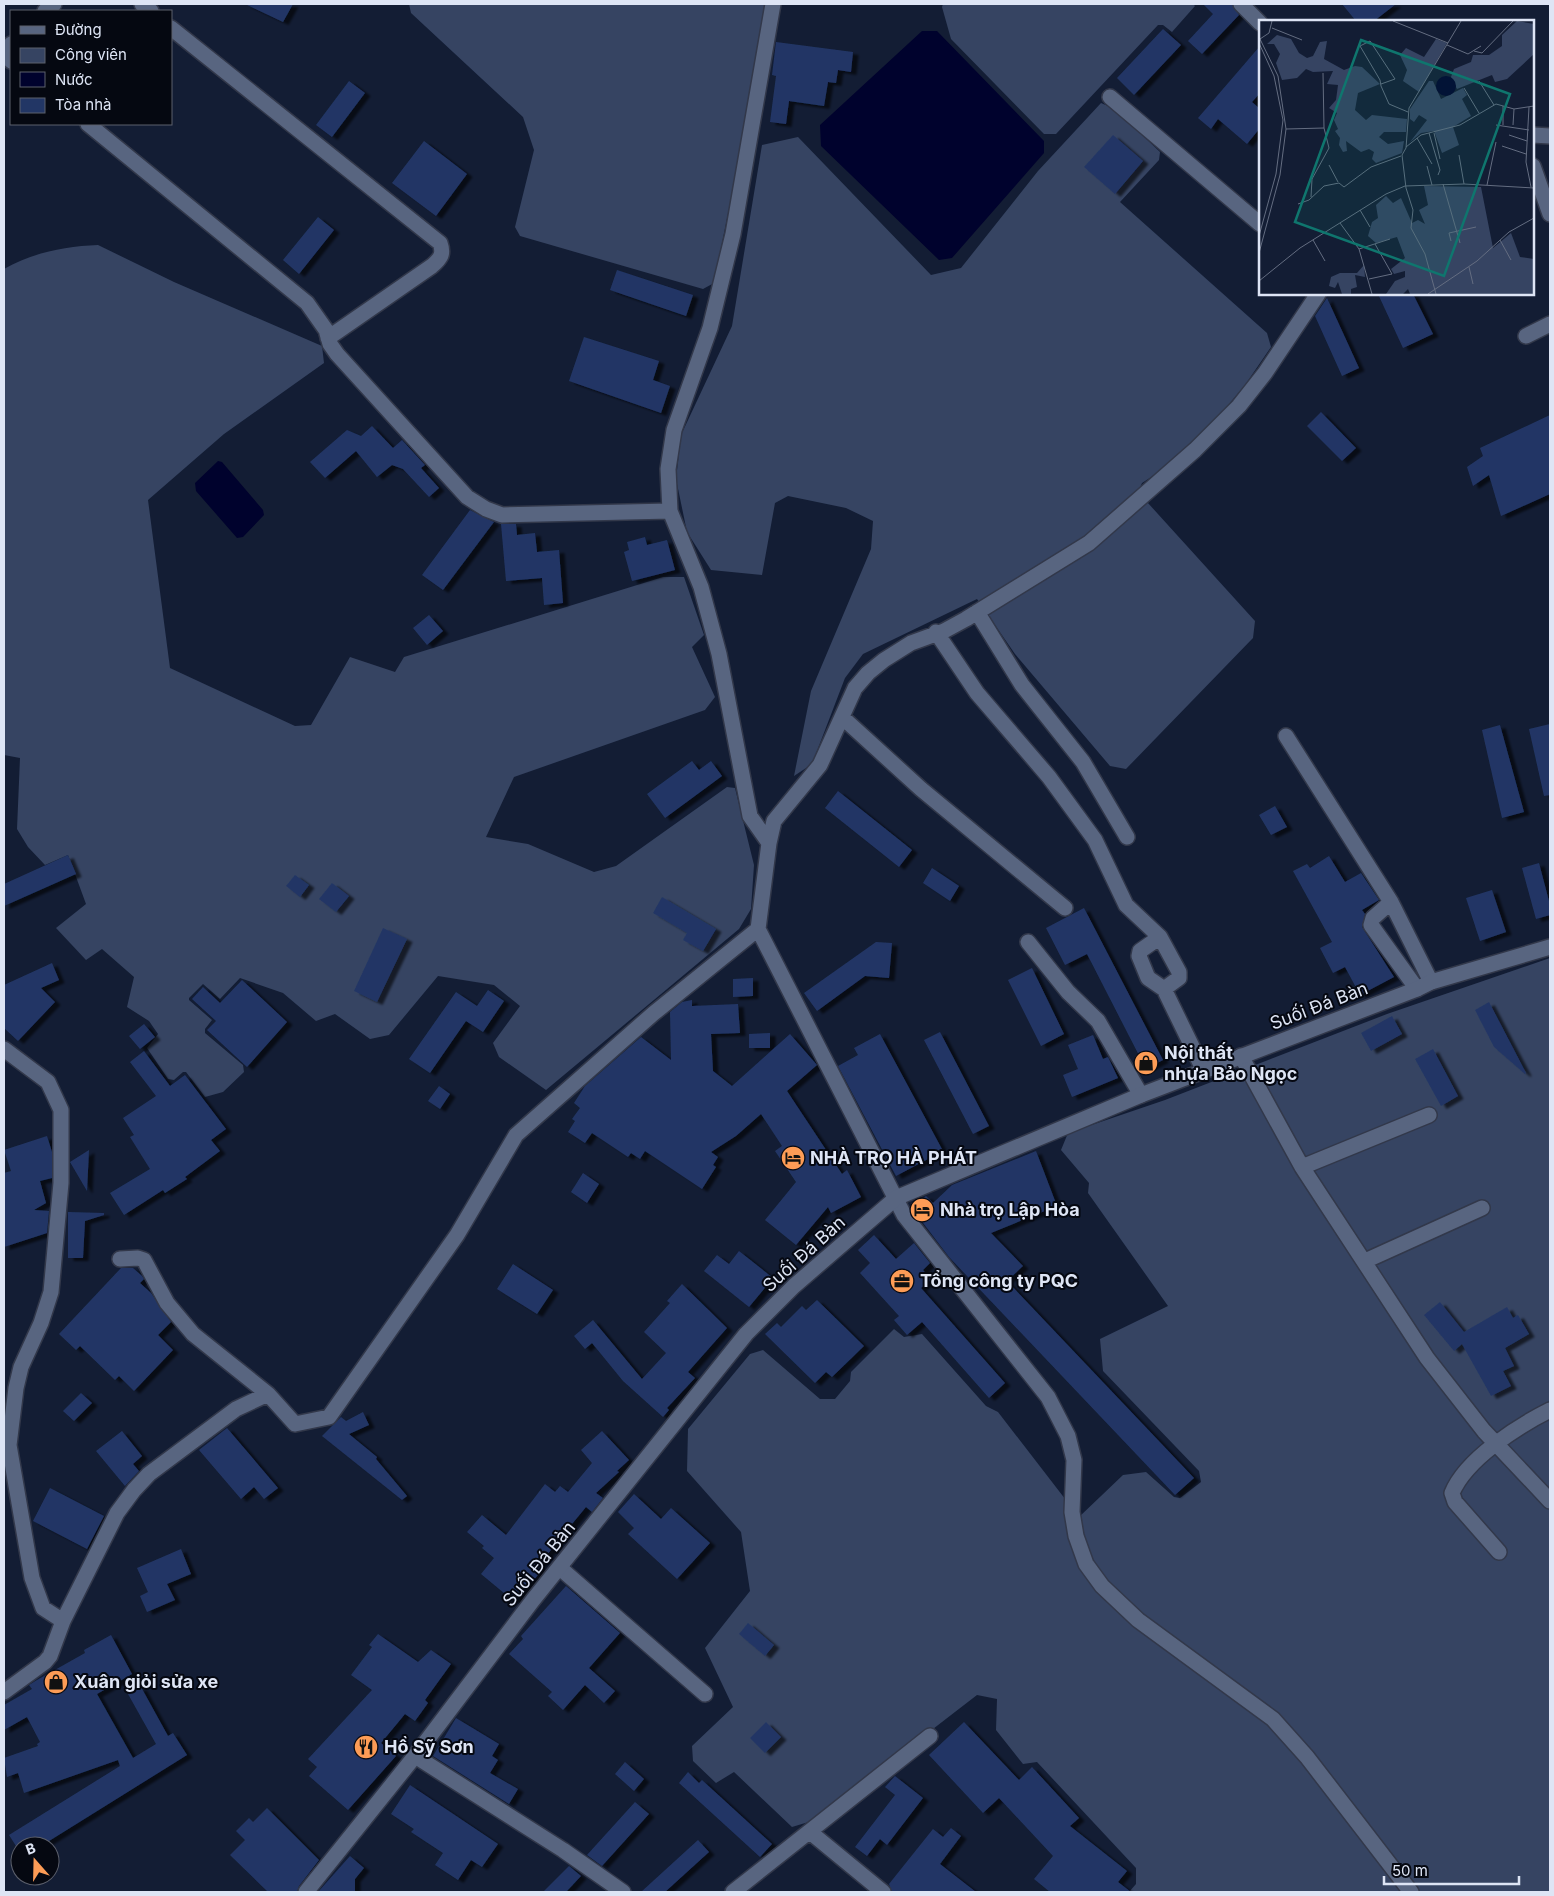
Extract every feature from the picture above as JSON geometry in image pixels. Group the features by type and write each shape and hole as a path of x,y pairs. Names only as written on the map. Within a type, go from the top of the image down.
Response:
{"street":[{"path":"769,843 750,816 719,654 701,587 670,511 668,469 674,430 710,328 733,234 773,4"},
{"path":"1241,4 1259,22"},
{"path":"172,29 440,243 443,250 441,258 432,266 328,338"},
{"path":"10,46 7,52 10,59"},
{"path":"1110,97 1259,223"},
{"path":"89,125 307,303 326,330 328,338 337,354 467,497 486,509 502,515 670,511"},
{"path":"1534,136 1550,136"},
{"path":"1534,169 1550,214"},
{"path":"1317,295 1265,373 1239,406 1195,450 1089,543 978,612 944,631 936,632 911,643 884,660 868,673 855,688 820,765 774,822 769,843 758,929 909,1222 1048,1397 1068,1436 1074,1460 1072,1512 1076,1536 1086,1564 1102,1586 1138,1620 1273,1720 1307,1756 1411,1892"},
{"path":"1526,336 1550,324"},
{"path":"978,612 1022,685 1083,762 1127,837"},
{"path":"936,632 977,692 1049,777 1095,840 1126,905 1160,937 1179,972 1179,978 1164,989"},
{"path":"842,717 921,789 1065,908"},
{"path":"1286,736 1391,902 1431,982"},
{"path":"1391,902 1373,918 1371,925 1417,989"},
{"path":"120,1259 138,1258 144,1260 167,1303 192,1334 268,1394 295,1424 329,1417 457,1235 516,1136 654,1012 758,929"},
{"path":"1160,937 1140,951 1139,956 1148,978 1164,989 1204,1070"},
{"path":"1028,942 1068,992 1098,1020 1141,1095"},
{"name":"Suối Đá Bàn","path":"306,1892 746,1334 794,1286 896,1198 1141,1095 1431,982 1550,947"},
{"path":"4,1050 48,1082 61,1110 61,1183 51,1292 41,1323 22,1367 16,1388 9,1445 32,1578 43,1608 63,1621"},
{"path":"1241,1056 1302,1167 1427,1358 1496,1444 1550,1502"},
{"path":"1302,1167 1429,1115"},
{"path":"1365,1261 1482,1208"},
{"path":"4,1692 45,1662 50,1656 63,1621 117,1513 134,1490 149,1474 236,1409 268,1394"},
{"path":"1498,1552 1456,1502 1452,1493 1457,1480 1496,1444 1532,1419 1550,1410"},
{"path":"560,1568 705,1694"},
{"path":"733,1892 930,1736"},
{"path":"415,1756 563,1850 623,1892"},
{"path":"810,1832 883,1892"}],"green space":[{"path":"409,4 767,4 746,124 714,283 703,289 520,236 515,227 534,150 523,117 411,13"},
{"path":"943,4 1193,4 1195,6 1172,32 1163,25 1158,25 1056,134 1044,134 951,39 942,7"},
{"path":"1101,103 1115,109 1160,152 1159,160 1120,202 1267,333 1271,347 1245,385 1209,428 1165,468 1142,483 1138,492 1255,621 1253,638 1126,769 1110,766 1015,654 977,599 863,654 845,678 812,764 794,776 811,691 871,549 873,521 846,508 788,496 775,503 762,575 711,570 687,532 676,479 681,435 732,326 762,145 798,137 931,275 961,268 1038,171"},
{"path":"98,245 174,282 322,346 324,363 224,434 148,500 170,668 295,726 311,725 350,657 395,672 404,657 663,577 684,577 704,635 692,647 715,697 705,710 514,777 486,837 528,844 594,872 616,866 727,787 735,788 754,865 751,909 739,929 546,1090 499,1057 493,1043 520,1006 494,985 438,976 389,1035 370,1039 335,1014 316,1021 283,993 240,978 220,999 203,984 189,998 212,1020 205,1029 205,1033 243,1065 244,1072 223,1092 205,1097 186,1072 183,1072 174,1080 168,1079 147,1048 158,1034 149,1021 127,1007 134,977 102,949 86,960 56,928 86,904 68,855 45,865 28,847 17,829 20,758 4,755 4,269 49,251"},
{"path":"1550,958 1550,1892 1129,1892 1136,1884 1136,1868 1037,1762 1023,1764 996,1730 997,1699 977,1695 815,1820 792,1827 734,1772 716,1783 693,1761 692,1746 733,1707 705,1648 750,1591 741,1532 687,1471 688,1429 750,1354 763,1350 820,1399 835,1399 850,1381 851,1372 894,1329 904,1337 922,1334 986,1406 998,1412 1079,1517 1123,1475 1146,1472 1174,1497 1180,1498 1201,1482 1199,1471 1103,1371 1100,1339 1168,1306 1088,1193 1089,1183 1061,1150 1068,1133 1165,1100 1387,1014"}],"water":[{"path":"922,31 937,31 1044,141 1044,153 952,258 939,260 821,146 820,125"},
{"path":"218,461 222,462 263,510 264,515 243,537 237,538 196,491 195,483"}],"building":[{"path":"245,4 293,4 283,22"},
{"path":"1203,4 1232,4 1239,15 1202,54 1188,41 1213,14"},
{"path":"1342,4 1396,4 1375,20 1355,20"},
{"path":"1163,29 1181,45 1134,95 1117,78"},
{"path":"776,42 853,52 851,72 838,70 836,83 828,82 824,106 789,101 786,124 770,122 776,76 772,75"},
{"path":"1259,47 1259,94 1252,102 1259,108 1259,129 1247,144 1218,119 1211,129 1198,118"},
{"path":"349,81 365,93 332,137 316,125"},
{"path":"1113,135 1143,161 1115,194 1084,167"},
{"path":"424,141 467,174 436,216 392,183"},
{"path":"318,217 334,230 299,274 283,260"},
{"path":"617,270 693,295 686,316 610,290"},
{"path":"1378,295 1414,295 1433,334 1403,348"},
{"path":"1327,298 1359,368 1342,376 1315,316"},
{"path":"584,337 659,361 653,380 670,386 661,413 569,381"},
{"path":"1321,412 1356,448 1342,461 1307,426"},
{"path":"1550,415 1550,494 1501,516 1489,475 1473,486 1467,467 1483,456 1480,448"},
{"path":"372,426 393,448 402,440 425,465 421,468 439,488 429,497 403,469 392,465 377,477 356,451 325,478 310,462 347,430 361,436"},
{"path":"470,510 494,522 443,590 422,575"},
{"path":"501,524 516,524 517,535 535,533 537,552 559,550 563,603 544,605 542,578 506,581"},
{"path":"645,537 647,545 667,540 675,570 632,581 624,552 629,550 627,542"},
{"path":"429,615 443,631 427,645 413,628"},
{"path":"1550,724 1550,795 1544,796 1529,729"},
{"path":"1500,725 1524,812 1502,818 1482,730"},
{"path":"692,761 699,770 711,761 722,776 665,818 647,794"},
{"path":"838,791 912,850 899,867 825,808"},
{"path":"1275,806 1287,827 1271,835 1259,815"},
{"path":"68,855 76,874 4,906 4,884"},
{"path":"1329,856 1345,882 1361,873 1379,900 1362,910 1365,914 1362,927 1394,977 1360,995 1345,967 1333,973 1320,948 1332,942 1293,871 1307,864 1310,868"},
{"path":"1539,863 1550,905 1550,915 1536,919 1522,868"},
{"path":"932,868 959,886 950,901 923,883"},
{"path":"295,875 309,885 300,897 286,886"},
{"path":"332,883 349,896 336,912 319,899"},
{"path":"1492,890 1506,932 1480,941 1466,898"},
{"path":"662,897 716,929 703,951 683,940 687,933 653,913"},
{"path":"1084,908 1163,1060 1146,1069 1087,954 1065,965 1046,928"},
{"path":"383,928 407,939 377,1002 354,991"},
{"path":"876,942 892,943 889,978 865,976 817,1011 804,993"},
{"path":"52,963 59,980 41,988 55,1002 18,1041 4,1028 4,985"},
{"path":"1032,968 1064,1034 1041,1046 1008,980"},
{"path":"753,978 753,996 733,997 733,979"},
{"path":"242,980 287,1022 247,1067 207,1030 216,1021 192,999 203,987 220,1003"},
{"path":"488,990 504,1001 483,1032 466,1021 430,1073 409,1059 456,992 477,1006"},
{"path":"692,1000 692,1006 738,1004 740,1033 711,1034 713,1071 732,1086 790,1034 817,1065 787,1091 842,1174 847,1170 861,1197 831,1213 828,1207 796,1245 765,1220 796,1182 775,1151 782,1146 761,1114 736,1136 711,1152 718,1157 713,1165 716,1167 702,1189 645,1151 640,1159 631,1153 628,1157 592,1133 585,1143 568,1132 575,1121 572,1119 580,1108 574,1103 585,1086 641,1037 671,1060 670,1012 682,1002"},
{"path":"1489,1002 1525,1074 1494,1047 1475,1010"},
{"path":"1392,1016 1402,1034 1371,1051 1361,1033"},
{"path":"144,1024 155,1037 140,1049 129,1036"},
{"path":"940,1032 989,1126 973,1134 924,1040"},
{"path":"770,1033 770,1048 749,1048 749,1034"},
{"path":"880,1034 943,1151 896,1176 838,1066 858,1055 854,1048"},
{"path":"1093,1035 1103,1059 1108,1057 1118,1078 1072,1097 1063,1075 1078,1069 1068,1045"},
{"path":"1433,1049 1458,1096 1441,1106 1415,1059"},
{"path":"144,1051 170,1086 185,1075 226,1129 211,1140 220,1151 185,1177 187,1179 165,1193 163,1190 124,1215 110,1193 150,1169 130,1137 134,1135 123,1118 156,1096 130,1062"},
{"path":"439,1086 450,1094 440,1109 428,1101"},
{"path":"47,1136 52,1152 52,1178 40,1181 46,1203 34,1210 49,1211 47,1233 4,1247 4,1173 11,1171 4,1150"},
{"path":"89,1150 87,1191 70,1162"},
{"path":"1036,1151 1057,1206 991,1233 1023,1266 1007,1281 1194,1478 1175,1495 949,1257 911,1207 926,1196 933,1203 952,1185"},
{"path":"583,1173 599,1184 587,1203 571,1192"},
{"path":"68,1212 104,1213 104,1215 85,1221 83,1258 68,1258"},
{"path":"874,1235 896,1259 914,1243 930,1263 923,1270 931,1280 921,1288 1005,1383 989,1398 922,1322 907,1335 894,1320 899,1316 860,1273 870,1263 858,1250"},
{"path":"739,1251 773,1278 749,1307 704,1271 717,1255 729,1264"},
{"path":"513,1264 553,1290 537,1314 497,1289"},
{"path":"121,1268 133,1268 142,1276 144,1279 140,1283 151,1293 171,1322 158,1335 173,1350 134,1391 119,1376 115,1380 80,1346 76,1350 59,1334"},
{"path":"682,1284 727,1328 688,1372 695,1378 667,1408 669,1410 663,1417 623,1381 592,1343 585,1349 574,1336 593,1320 642,1379 666,1353 644,1332 670,1303 667,1301"},
{"path":"817,1300 864,1346 832,1377 826,1372 815,1383 765,1334 777,1323 781,1327 802,1306 806,1310"},
{"path":"1440,1302 1464,1332 1507,1307 1513,1318 1518,1315 1529,1334 1505,1348 1514,1366 1503,1371 1511,1386 1491,1396 1462,1344 1454,1351 1424,1315"},
{"path":"81,1393 92,1403 74,1421 63,1411"},
{"path":"363,1412 369,1425 349,1434 377,1457 376,1459 407,1496 402,1500 322,1436 341,1417 346,1421"},
{"path":"227,1428 278,1488 264,1499 254,1487 241,1499 199,1450"},
{"path":"122,1431 142,1456 133,1464 139,1471 125,1486 96,1451"},
{"path":"602,1431 629,1460 596,1493 603,1498 592,1512 586,1507 539,1566 543,1569 515,1602 481,1574 494,1558 482,1548 484,1546 467,1532 482,1515 506,1535 545,1484 555,1492 560,1486 568,1492 592,1463 581,1450"},
{"path":"50,1488 104,1516 87,1549 33,1521"},
{"path":"634,1494 661,1519 671,1508 710,1543 677,1579 628,1534 634,1528 618,1512"},
{"path":"181,1549 191,1574 167,1584 175,1600 147,1612 140,1596 148,1592 137,1568"},
{"path":"566,1586 620,1633 589,1668 615,1691 604,1703 585,1685 563,1710 548,1696 552,1692 509,1654 523,1639 521,1636"},
{"path":"748,1623 774,1645 765,1656 739,1634"},
{"path":"378,1634 418,1662 431,1650 451,1664 425,1700 428,1703 415,1721 405,1714 381,1743 396,1756 348,1810 309,1776 317,1767 308,1759 372,1690 351,1675 372,1647 369,1645"},
{"path":"111,1635 132,1674 97,1694 133,1758 156,1744 128,1694 141,1687 168,1736 173,1733 187,1755 57,1836 10,1837 9,1835 120,1766 118,1760 24,1793 18,1773 7,1777 4,1758 38,1746 37,1744 40,1742 27,1717 4,1730 4,1705 32,1689 29,1685 85,1653 84,1650"},
{"path":"456,1718 499,1744 492,1756 498,1760 490,1773 518,1789 509,1804 433,1756"},
{"path":"766,1722 781,1737 765,1753 750,1738"},
{"path":"964,1722 1019,1780 1032,1767 1079,1818 1070,1826 1127,1871 1118,1882 1131,1892 1050,1892 1034,1879 1053,1856 999,1798 983,1813 929,1755"},
{"path":"625,1762 644,1779 634,1791 615,1774"},
{"path":"688,1772 699,1783 702,1780 772,1844 760,1857 679,1783"},
{"path":"895,1776 923,1798 887,1845 880,1839 867,1856 855,1847 895,1795 885,1787"},
{"path":"410,1785 498,1844 482,1867 471,1860 458,1880 435,1865 443,1853 411,1832 414,1829 391,1814"},
{"path":"635,1802 649,1814 602,1866 587,1855"},
{"path":"267,1808 319,1860 299,1886 297,1892 268,1892 230,1855 245,1840 236,1831 249,1818 253,1822"},
{"path":"951,1828 961,1836 940,1864 976,1892 892,1892 889,1884 933,1829 943,1837"},
{"path":"698,1840 709,1852 665,1892 641,1892"},
{"path":"350,1856 364,1868 355,1879 355,1892 318,1892"},
{"path":"569,1866 581,1876 566,1892 543,1892"}],"place":[{"name":"Nội thất nhựa Bảo Ngọc","path":"1146,1063"},
{"name":"NHÀ TRỌ HÀ PHÁT","path":"793,1158"},
{"name":"Nhà trọ Lập Hòa","path":"922,1210"},
{"name":"Tổng công ty PQC","path":"902,1281"},
{"name":"Xuân giỏi sửa xe","path":"56,1682"},
{"name":"Hồ Sỹ Sơn","path":"366,1747"}]}
